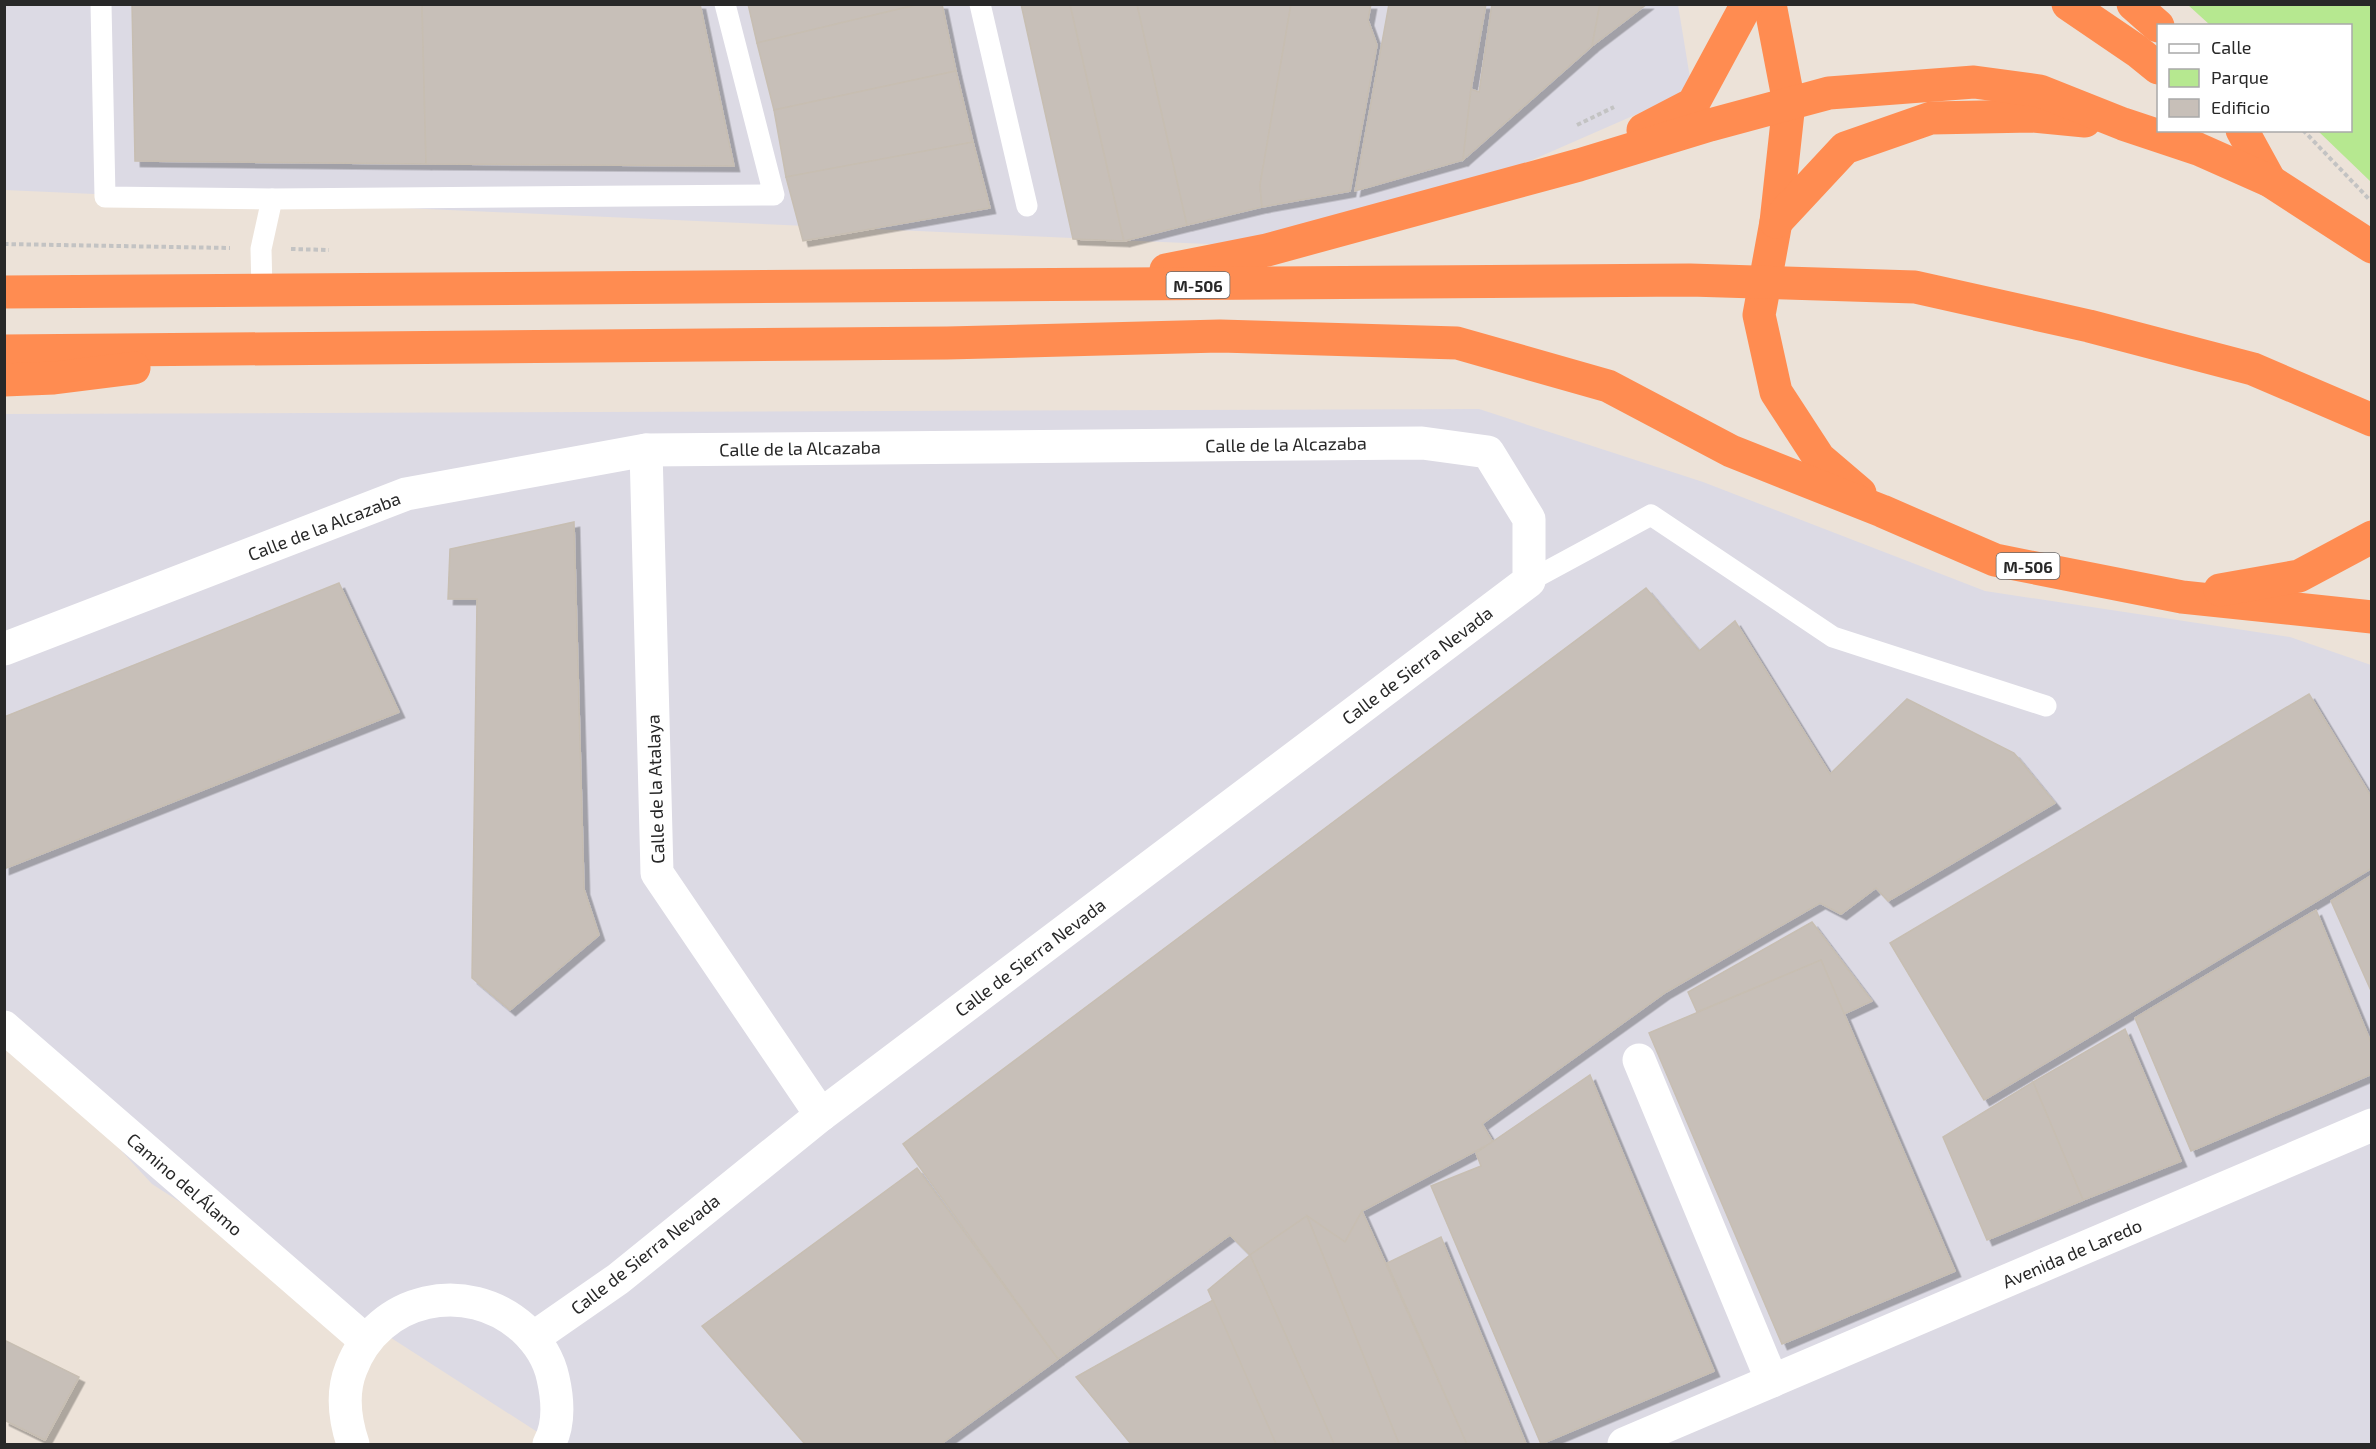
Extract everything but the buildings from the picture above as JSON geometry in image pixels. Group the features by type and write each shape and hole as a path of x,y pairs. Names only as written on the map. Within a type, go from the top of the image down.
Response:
{"highway":[{"path":"1579,165 1693,104 1747,4"},
{"path":"1770,4 1789,103 1776,222 1759,315 1776,392 1819,458 1882,511"},
{"path":"2068,4 2157,67"},
{"path":"2133,4 2157,25"},
{"path":"1089,286 1267,250 1579,165 1829,93 1974,82 2040,91 2122,124 2198,149 2270,180 2366,250"},
{"path":"1776,222 1845,148 1931,118 2032,116 2122,124"},
{"path":"2241,133 2270,180"},
{"name":"M-506","path":"4,292 1690,280 1915,287 2089,326 2253,369 2372,420"},
{"name":"M-506","path":"4,351 948,343 1220,336 1457,344 1608,386 1731,451 1882,511 1995,560 2182,597 2372,616"},
{"path":"4,380 54,378 293,349"},
{"path":"2182,597 2299,576 2372,537"}],"street":[{"name":"Calle de la Alcazaba","path":"4,649 406,494 646,450 1422,443 1488,452 1529,519 1529,581"},
{"name":"Calle de la Atalaya","path":"646,450 657,873 821,1115"},
{"name":"Calle de Sierra Nevada","path":"533,1338 618,1279 821,1115 1529,581"},
{"name":"Camino del Álamo","path":"4,1027 366,1341"},
{"path":"1639,1060 1772,1380"},
{"name":"Avenida de Laredo","path":"1624,1444 2372,1125"},
{"path":"353,1444 346,1425 345,1396 351,1369 366,1341 389,1318 418,1304 449,1299 481,1303 510,1316 533,1338 550,1367 558,1401 554,1436 549,1444"}],"lane":[{"path":"101,4 105,196 272,199 774,195 725,4"},
{"path":"980,4 1027,206"},
{"path":"262,290 261,249 272,199"},
{"path":"1529,581 1651,515 1833,637 2046,706"}],"path":[{"path":"1568,129 1621,104"},
{"path":"2305,132 2372,201"},
{"path":"4,244 332,250"}],"shaded area":[{"path":"5,5 1678,5 1692,90 1486,180 1230,245 5,190"},
{"path":"1479,409 1703,482 1985,591 2290,637 2371,665 2371,1444 556,1444 152,1184 5,1025 5,414"}],"green space":[{"path":"2188,5 2371,5 2371,182 2319,132 2352,132 2352,24 2209,24"}]}
